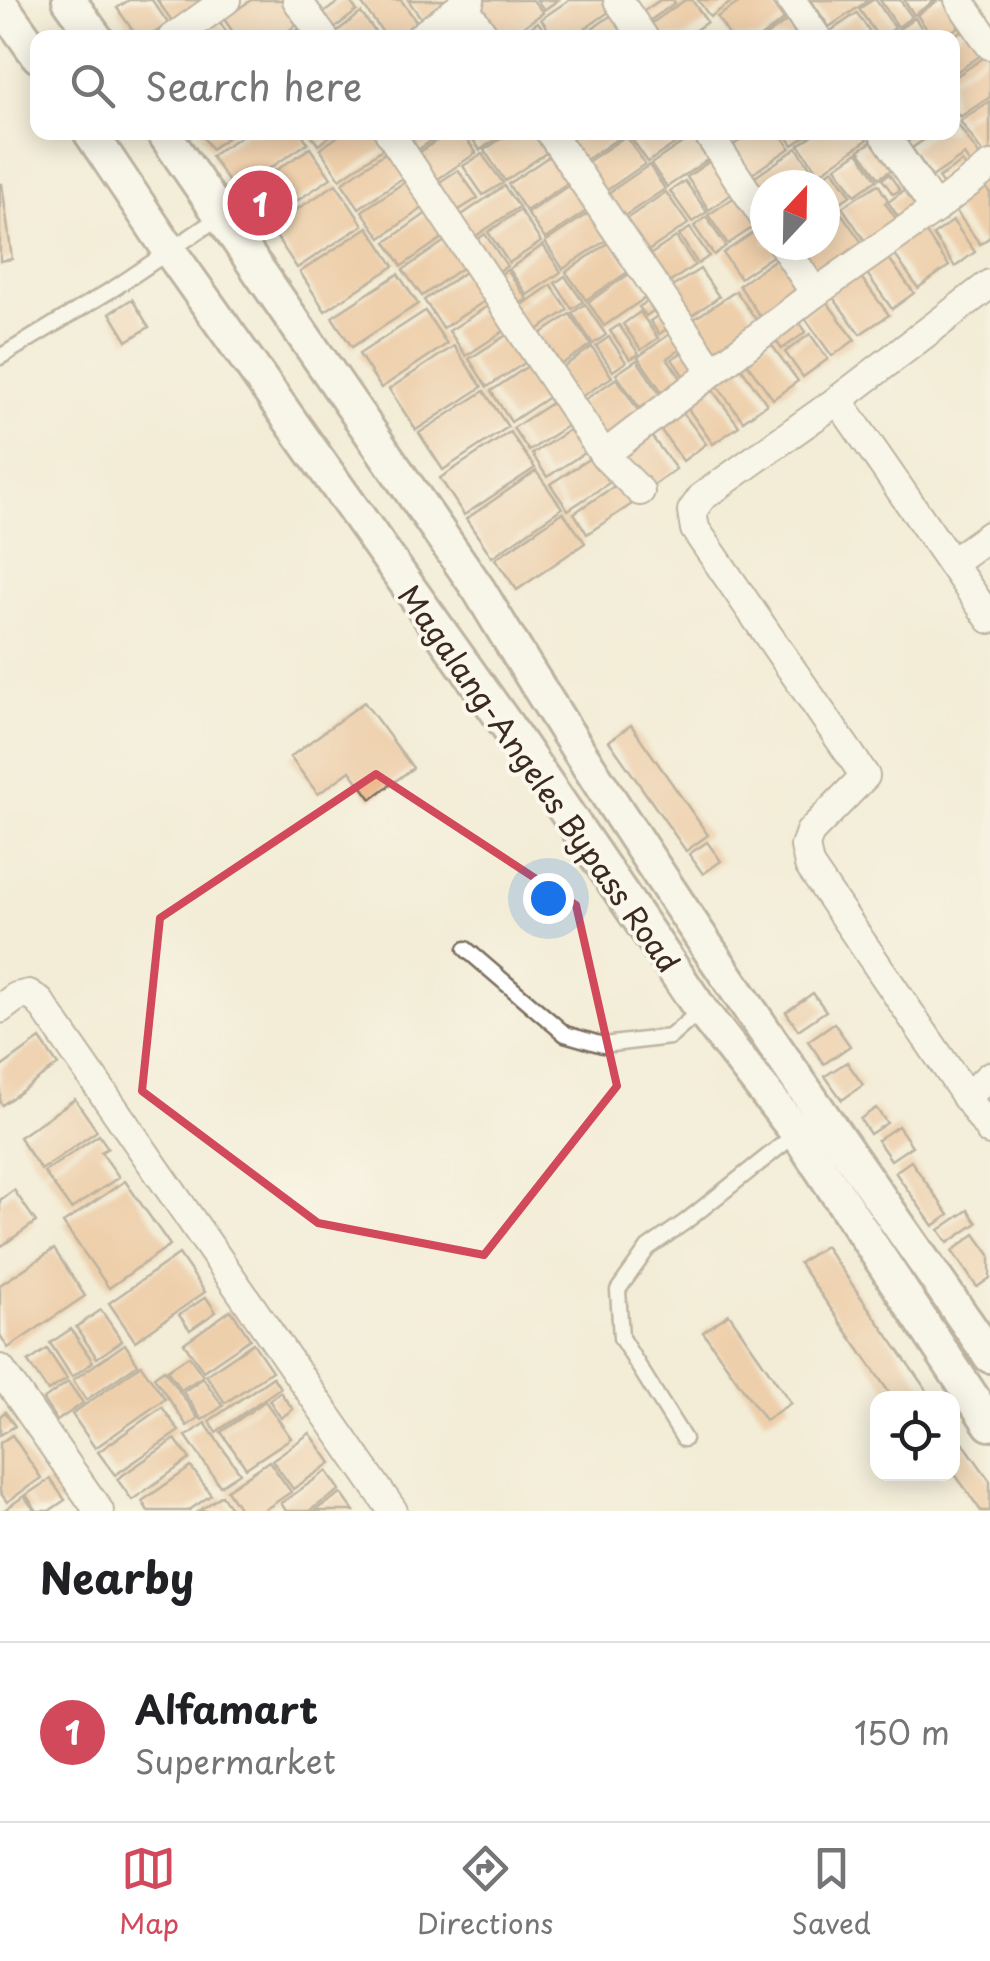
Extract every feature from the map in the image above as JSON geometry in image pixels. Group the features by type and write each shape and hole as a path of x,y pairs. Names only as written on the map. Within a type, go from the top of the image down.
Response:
{"street":[{"path":"69,0 90,30"},
{"path":"184,30 226,0"},
{"path":"298,0 319,30"},
{"path":"618,0 639,30"},
{"path":"791,0 812,30"},
{"path":"959,0 990,45"},
{"path":"429,30 466,2 482,30"},
{"path":"0,3 30,45"},
{"name":"Magalang-Angeles Bypass Road","path":"95,140 168,250 426,610 701,1010 798,1133 990,1424"},
{"name":"Magalang-Angeles Bypass Road","path":"169,140 479,590 732,984 990,1356"},
{"path":"394,140 604,455 640,491"},
{"path":"555,140 712,371"},
{"path":"712,140 750,196"},
{"path":"888,140 936,209"},
{"path":"604,455 815,293 936,209 990,166"},
{"path":"793,260 815,293"},
{"path":"990,284 702,497 692,511 696,529 865,776 810,832 806,846 809,865 990,1130"},
{"path":"838,400 990,619"},
{"path":"951,563 990,535"},
{"path":"0,1009 29,994 40,1002 394,1511"},
{"path":"966,1096 990,1076"},
{"path":"0,1369 98,1511"}],"lane":[{"path":"0,357 116,287 221,216"},
{"path":"466,949 565,1034 602,1045 670,1037 701,1010"},
{"path":"684,1438 621,1338 618,1290 648,1248 798,1133"}],"highlighted area":[{"path":"376,774 576,905 617,1086 484,1255 318,1223 142,1091 160,918"}],"building":[{"path":"129,0 152,0 168,23 159,30 132,30 117,8"},
{"path":"157,0 203,0 172,21"},
{"path":"251,0 287,0 302,21 289,30 232,30 224,19"},
{"path":"341,0 349,0 357,11 332,30 318,17"},
{"path":"359,0 401,0 419,25 412,30 381,30"},
{"path":"408,0 448,0 424,22"},
{"path":"533,0 543,13 519,30 493,30 475,3"},
{"path":"537,0 558,0 544,10"},
{"path":"569,0 607,0 613,9 583,30 549,30 541,19"},
{"path":"660,0 675,3 645,24 638,15"},
{"path":"685,0 692,0 707,22 696,30 646,27"},
{"path":"698,0 734,0 710,17"},
{"path":"743,0 770,0 784,20 770,30 726,30 717,17"},
{"path":"811,0 869,0 829,27"},
{"path":"876,0 895,28 873,30 859,9"},
{"path":"880,0 900,0 912,17 898,27"},
{"path":"904,0 936,0 914,15"},
{"path":"939,0 950,0 965,22 954,30 927,30 917,15"},
{"path":"616,12 628,30 590,30"},
{"path":"361,13 374,30 339,30"},
{"path":"857,13 869,30 832,30"},
{"path":"461,18 469,30 444,30"},
{"path":"915,18 923,30 900,30"},
{"path":"787,21 793,30 774,30"},
{"path":"220,22 225,30 209,30"},
{"path":"538,22 544,30 526,30"},
{"path":"968,26 986,52 960,70 960,32"},
{"path":"988,55 990,58 990,97 960,117 960,74"},
{"path":"990,101 990,157 987,159 960,121"},
{"path":"960,128 984,162 974,169 964,155 932,177 912,148 924,140 960,140"},
{"path":"205,140 224,140 211,149"},
{"path":"235,140 308,143 235,191 211,156"},
{"path":"333,140 385,140 388,145 340,179 320,149"},
{"path":"403,140 432,140 412,154"},
{"path":"437,140 467,140 476,153 432,183 414,156"},
{"path":"473,140 494,140 480,150"},
{"path":"499,140 546,140 552,149 505,181 484,150"},
{"path":"563,140 616,140 580,164"},
{"path":"620,140 629,140 645,164 603,193 583,165"},
{"path":"632,140 680,140 648,162"},
{"path":"686,140 705,140 716,154 667,187 651,164"},
{"path":"741,140 784,140 790,148 750,171 732,146"},
{"path":"806,140 867,140 825,170 816,170 799,145"},
{"path":"873,141 893,169 879,178 859,150"},
{"path":"310,148 331,178 261,225 240,194"},
{"path":"797,148 812,170 765,170"},
{"path":"389,150 407,175 359,208 342,183"},
{"path":"858,152 877,180 855,195 836,167"},
{"path":"554,153 572,180 526,211 508,184"},
{"path":"482,154 503,183 483,195 463,166"},
{"path":"716,157 739,189 709,210 687,177"},
{"path":"962,162 971,175 947,191 938,178"},
{"path":"649,165 665,189 617,221 601,198"},
{"path":"458,170 478,198 451,215 432,187"},
{"path":"889,174 900,190 893,194 882,179"},
{"path":"409,179 427,205 381,238 362,211"},
{"path":"840,179 851,195 840,203"},
{"path":"685,181 707,212 692,222 670,191"},
{"path":"981,181 990,193 990,237 980,244 950,203"},
{"path":"574,182 591,208 545,239 527,213"},
{"path":"0,184 12,259 0,261"},
{"path":"336,184 363,225 297,268 270,227"},
{"path":"878,184 899,223 867,244 842,207"},
{"path":"504,186 519,207 467,242 453,221"},
{"path":"905,190 918,209 901,221 888,202"},
{"path":"666,192 688,224 642,255 620,223"},
{"path":"741,193 750,206 750,229 728,244 708,215"},
{"path":"431,210 448,234 402,266 386,242"},
{"path":"520,210 541,242 509,263 488,232"},
{"path":"593,210 611,237 563,269 545,242"},
{"path":"840,211 865,247 818,279 805,260 840,260"},
{"path":"706,217 726,246 714,255 694,226"},
{"path":"953,221 975,252 955,267 933,235"},
{"path":"921,226 949,266 918,288 890,248"},
{"path":"368,227 394,266 325,311 300,272"},
{"path":"690,228 709,256 698,264 679,235"},
{"path":"485,234 507,266 489,277 468,246"},
{"path":"750,235 750,260 767,260 740,278 723,253"},
{"path":"452,236 470,262 422,296 403,270"},
{"path":"676,237 695,265 663,287 644,259"},
{"path":"611,241 631,270 586,300 566,272"},
{"path":"543,245 561,272 527,295 509,269"},
{"path":"885,253 914,293 892,309 863,268"},
{"path":"774,260 783,260 808,297 766,326 739,285"},
{"path":"471,268 491,297 443,328 424,300"},
{"path":"700,269 719,297 685,320 666,291"},
{"path":"507,270 527,299 510,310 490,281"},
{"path":"632,272 648,296 604,326 588,302"},
{"path":"857,272 889,315 860,334 829,292"},
{"path":"398,274 418,304 352,347 332,317"},
{"path":"565,276 583,302 572,309 555,283"},
{"path":"551,285 568,310 528,336 512,312"},
{"path":"736,291 762,328 720,357 694,319"},
{"path":"654,297 660,306 646,316 639,307"},
{"path":"824,298 855,340 832,356 802,314"},
{"path":"132,299 149,327 127,341 110,313"},
{"path":"494,302 510,327 466,356 449,331"},
{"path":"585,304 606,335 593,344 572,313"},
{"path":"425,311 447,344 381,388 359,354"},
{"path":"665,311 674,324 659,334 650,321"},
{"path":"640,312 658,338 641,350 623,324"},
{"path":"570,314 591,345 554,369 533,339"},
{"path":"795,316 806,332 782,349 771,333"},
{"path":"619,325 639,354 630,359 610,331"},
{"path":"675,330 685,346 667,358 686,385 666,398 638,357"},
{"path":"513,331 531,359 487,387 469,359"},
{"path":"810,334 828,359 803,377 785,352"},
{"path":"609,337 626,362 613,371 596,346"},
{"path":"768,340 798,381 773,399 743,358"},
{"path":"454,346 482,387 416,430 389,389"},
{"path":"592,347 612,377 575,401 556,372"},
{"path":"689,348 705,372 689,384 672,359"},
{"path":"637,360 665,401 644,415 616,374"},
{"path":"534,362 555,393 511,422 491,391"},
{"path":"737,362 767,404 743,421 713,380"},
{"path":"617,378 643,418 604,445 577,405"},
{"path":"708,384 739,426 713,444 683,402"},
{"path":"484,391 508,427 443,470 419,433"},
{"path":"558,399 573,422 529,451 513,428"},
{"path":"681,410 706,444 683,461 658,426"},
{"path":"577,425 592,448 547,477 532,454"},
{"path":"510,432 535,468 464,515 440,478"},
{"path":"649,433 676,469 647,490 621,454"},
{"path":"598,453 615,479 568,510 550,484"},
{"path":"536,471 562,508 492,557 466,519"},
{"path":"622,481 635,502 587,534 574,513"},
{"path":"563,512 585,543 517,590 495,559"},
{"path":"364,702 413,768 371,799 350,771 318,794 290,757"},
{"path":"631,725 708,835 686,851 609,741"},
{"path":"707,842 721,861 703,874 689,854"},
{"path":"813,993 826,1011 798,1030 786,1012"},
{"path":"834,1023 850,1046 824,1064 808,1041"},
{"path":"40,1039 58,1065 2,1105 0,1068"},
{"path":"847,1062 863,1085 842,1100 825,1076"},
{"path":"75,1099 97,1131 41,1170 19,1137"},
{"path":"876,1108 887,1123 870,1134 860,1119"},
{"path":"898,1126 912,1146 891,1160 877,1140"},
{"path":"99,1135 108,1148 101,1152 119,1177 71,1209 44,1172"},
{"path":"911,1161 949,1215 933,1226 895,1172"},
{"path":"125,1181 170,1245 109,1288 63,1223"},
{"path":"14,1190 36,1222 0,1247 0,1200"},
{"path":"968,1210 977,1223 948,1243 939,1230"},
{"path":"975,1234 990,1255 990,1278 977,1287 952,1251"},
{"path":"825,1246 927,1391 888,1391 799,1263"},
{"path":"54,1249 85,1296 8,1348 0,1335 0,1285"},
{"path":"179,1254 205,1292 135,1341 109,1303"},
{"path":"206,1297 216,1312 190,1330 179,1315"},
{"path":"101,1310 122,1341 97,1358 76,1327"},
{"path":"231,1310 250,1339 203,1371 184,1343"},
{"path":"729,1314 791,1403 765,1420 703,1332"},
{"path":"71,1329 93,1362 72,1377 50,1343"},
{"path":"253,1343 272,1371 225,1403 206,1375"},
{"path":"125,1344 138,1364 86,1400 73,1380"},
{"path":"47,1349 67,1379 48,1391 28,1362"},
{"path":"189,1356 203,1376 181,1390 167,1370"},
{"path":"141,1365 165,1399 95,1448 72,1414"},
{"path":"164,1370 198,1418 187,1426 154,1377"},
{"path":"273,1377 280,1388 216,1432 209,1421"},
{"path":"203,1378 223,1406 202,1420 183,1392"},
{"path":"68,1382 83,1403 57,1421 43,1400"},
{"path":"280,1392 293,1409 281,1418 269,1400"},
{"path":"265,1401 291,1438 246,1468 221,1432"},
{"path":"162,1407 179,1431 115,1475 98,1452"},
{"path":"5,1412 15,1426 0,1435 0,1416"},
{"path":"205,1423 240,1473 220,1486 186,1436"},
{"path":"310,1433 331,1463 293,1489 272,1460"},
{"path":"12,1435 41,1478 7,1502 0,1492 0,1443"},
{"path":"960,1438 990,1481 990,1511 981,1511 960,1481"},
{"path":"175,1439 190,1459 132,1500 117,1479"},
{"path":"269,1461 291,1492 263,1511 241,1511 227,1490"},
{"path":"191,1467 211,1495 188,1511 148,1511 142,1501"},
{"path":"327,1471 340,1490 309,1511 286,1511 281,1503"},
{"path":"50,1479 65,1500 49,1511 37,1511 26,1495"},
{"path":"341,1493 354,1511 314,1511"},
{"path":"222,1495 233,1511 199,1511"},
{"path":"24,1496 35,1511 3,1511"}],"place":[{"name":"Alfamart","path":"260,203"}]}
